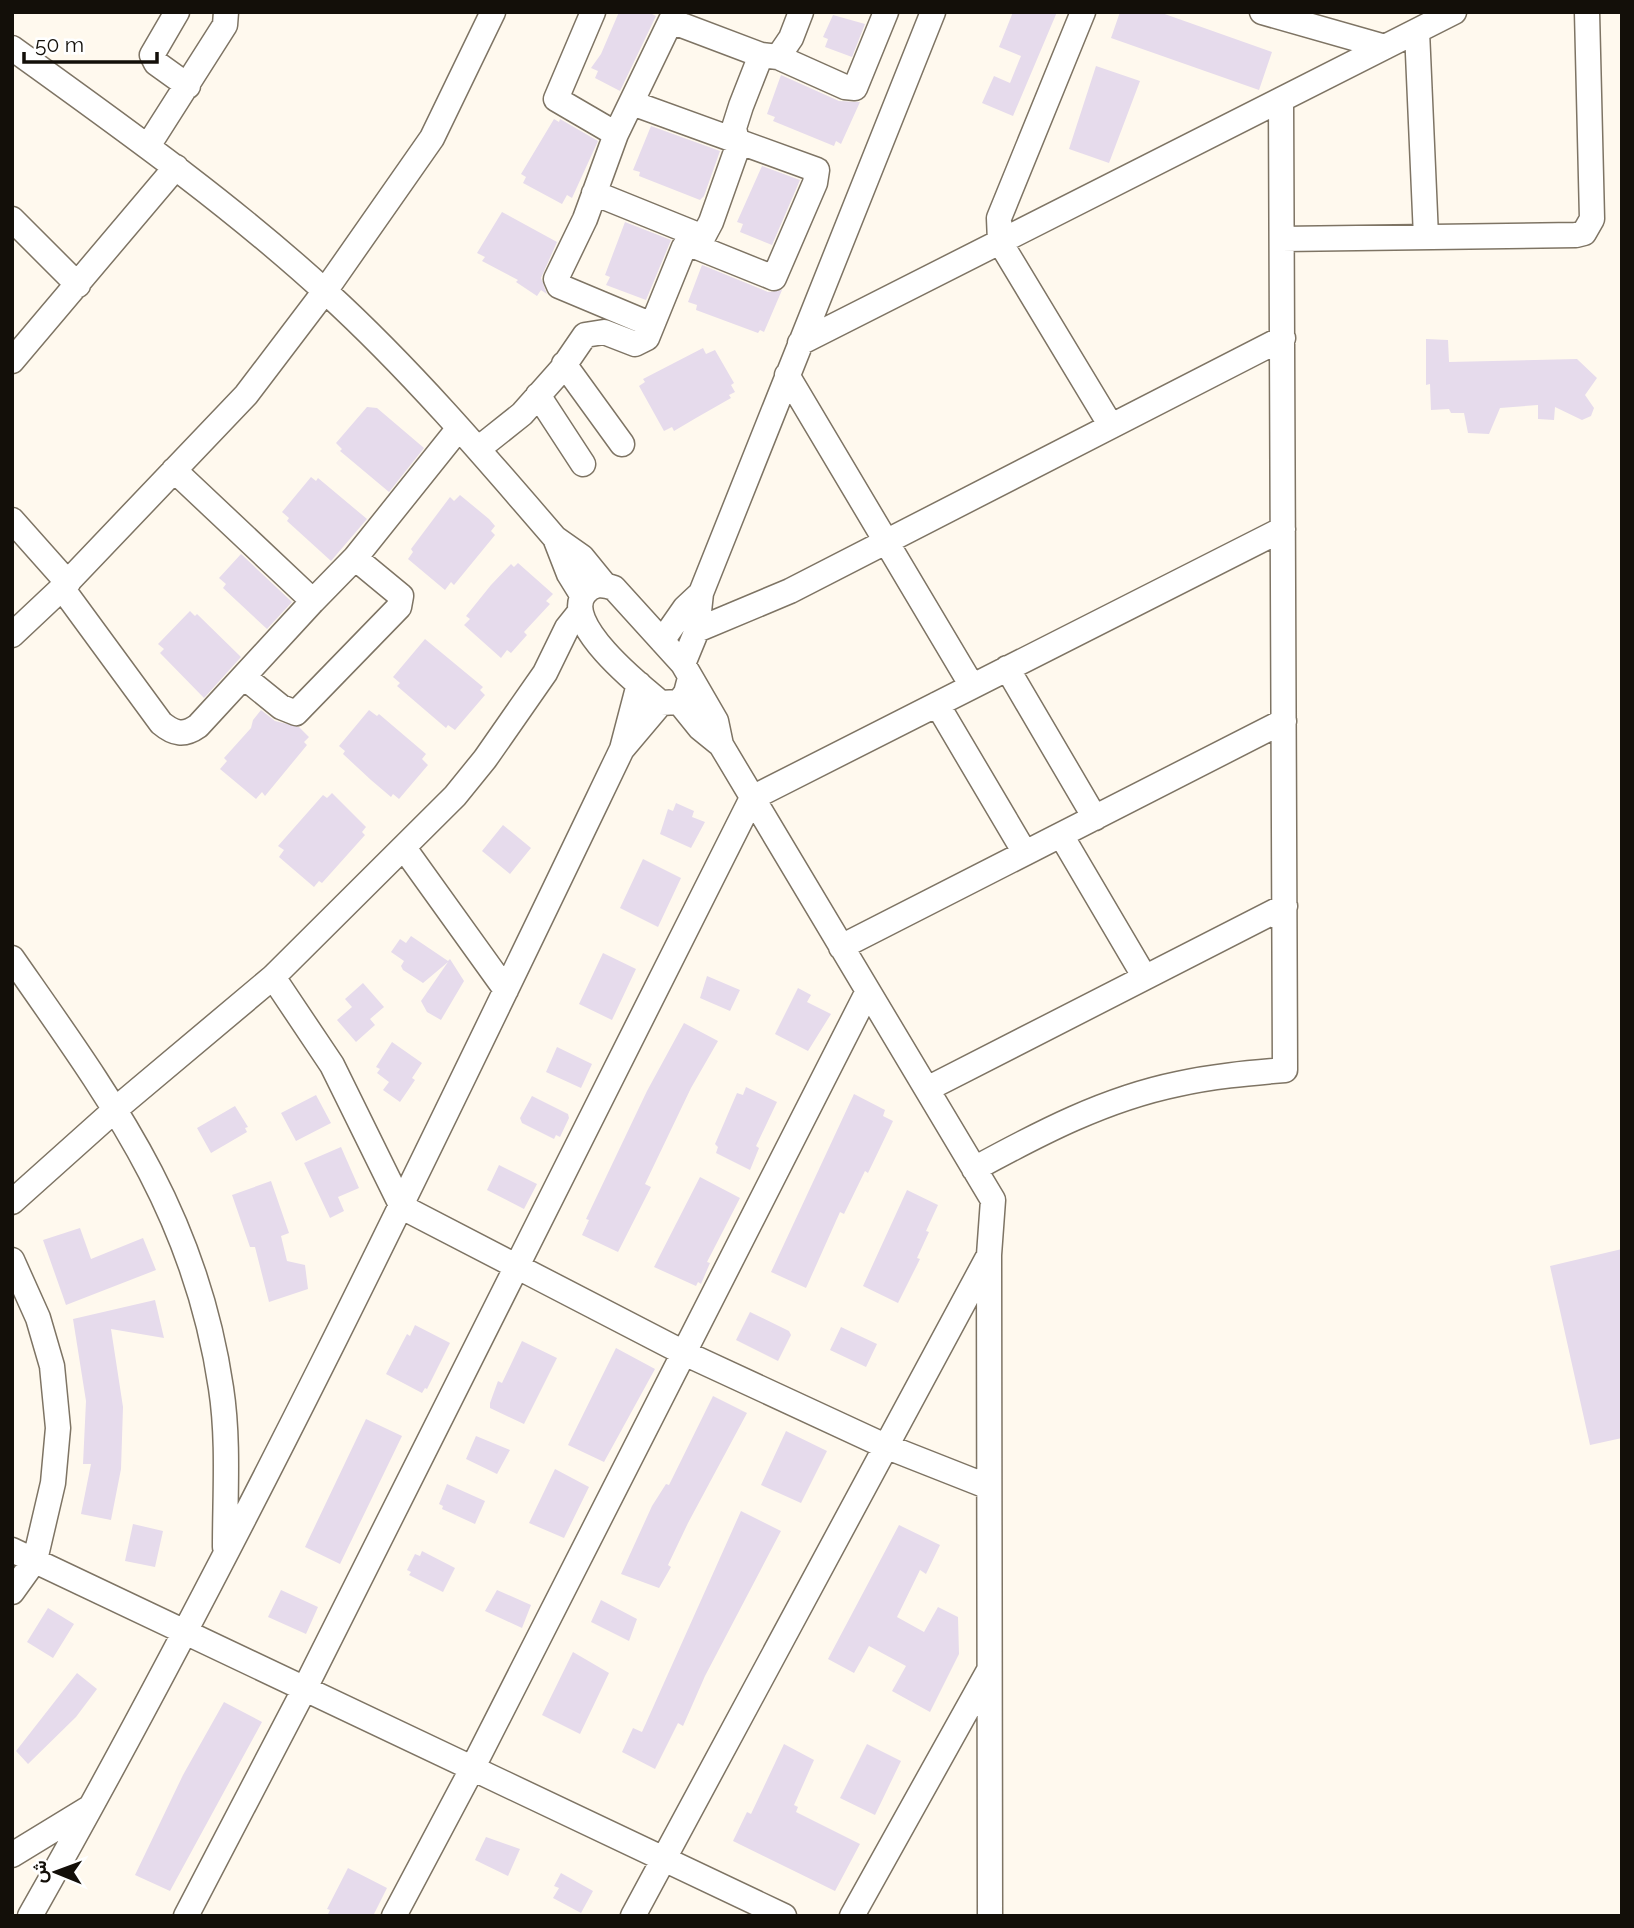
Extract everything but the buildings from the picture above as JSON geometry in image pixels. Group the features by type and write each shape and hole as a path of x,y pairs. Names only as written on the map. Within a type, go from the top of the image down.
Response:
{"street":[{"path":"177,12 152,55 156,63 188,86"},
{"path":"148,146 225,25 226,12"},
{"path":"12,635 65,586 246,395 325,291 432,138 493,12"},
{"path":"593,12 556,99 616,134"},
{"path":"478,449 522,414 564,364 580,340 591,332 604,332 635,344 647,338 736,154 736,123 769,56 791,38 801,12"},
{"path":"652,326 556,282 616,134 673,15 845,87 855,88 886,12"},
{"path":"622,749 670,702 686,693 687,671 697,630 701,593 933,12"},
{"path":"1083,12 999,218 1000,242 1111,426"},
{"path":"1262,12 1385,47"},
{"path":"800,343 1454,12"},
{"path":"1282,239 1576,235 1590,227 1587,12"},
{"path":"1417,31 1426,237"},
{"path":"12,48 176,167 325,291 391,354 555,538 569,574 588,597 591,636 639,684 670,702 721,745"},
{"path":"974,1169 1048,1129 1135,1096 1178,1084 1285,1070 1281,100"},
{"path":"594,193 765,276 777,275 818,174 813,166 632,103"},
{"path":"16,350 78,285 176,167"},
{"path":"12,219 78,285"},
{"path":"697,630 790,591 1283,338"},
{"path":"564,364 622,444"},
{"path":"787,375 972,686"},
{"path":"538,395 583,464"},
{"path":"12,520 65,586 161,723 171,731 190,732 355,558 459,428"},
{"path":"174,470 313,600"},
{"path":"186,1916 304,1690 752,798 1283,529"},
{"path":"244,677 281,708 296,713 399,607 401,596 355,558"},
{"path":"662,641 685,608 701,593"},
{"path":"588,597 622,596 687,671 716,721 721,745 993,1200 989,1255 990,1916"},
{"path":"12,1202 117,1108 273,977 404,848 485,759 545,673 567,628 588,597"},
{"path":"545,673 591,636"},
{"path":"1007,668 1095,818"},
{"path":"30,1916 92,1806 183,1633 402,1207 622,749 639,684"},
{"path":"936,704 1025,853"},
{"path":"841,947 1284,721"},
{"path":"1061,835 1144,976"},
{"path":"404,848 506,990"},
{"path":"926,1089 1284,906"},
{"path":"12,958 117,1108 159,1184 187,1249 212,1332 222,1391 225,1551"},
{"path":"273,977 332,1065 402,1207 682,1352 885,1446 989,1487"},
{"path":"394,1916 472,1769 868,991"},
{"path":"633,1916 989,1255"},
{"path":"12,1260 38,1318 51,1366 58,1428 53,1483 23,1555 12,1592"},
{"path":"23,1555 784,1916"},
{"path":"852,1916 989,1669"},
{"path":"12,1855 92,1806"}]}
